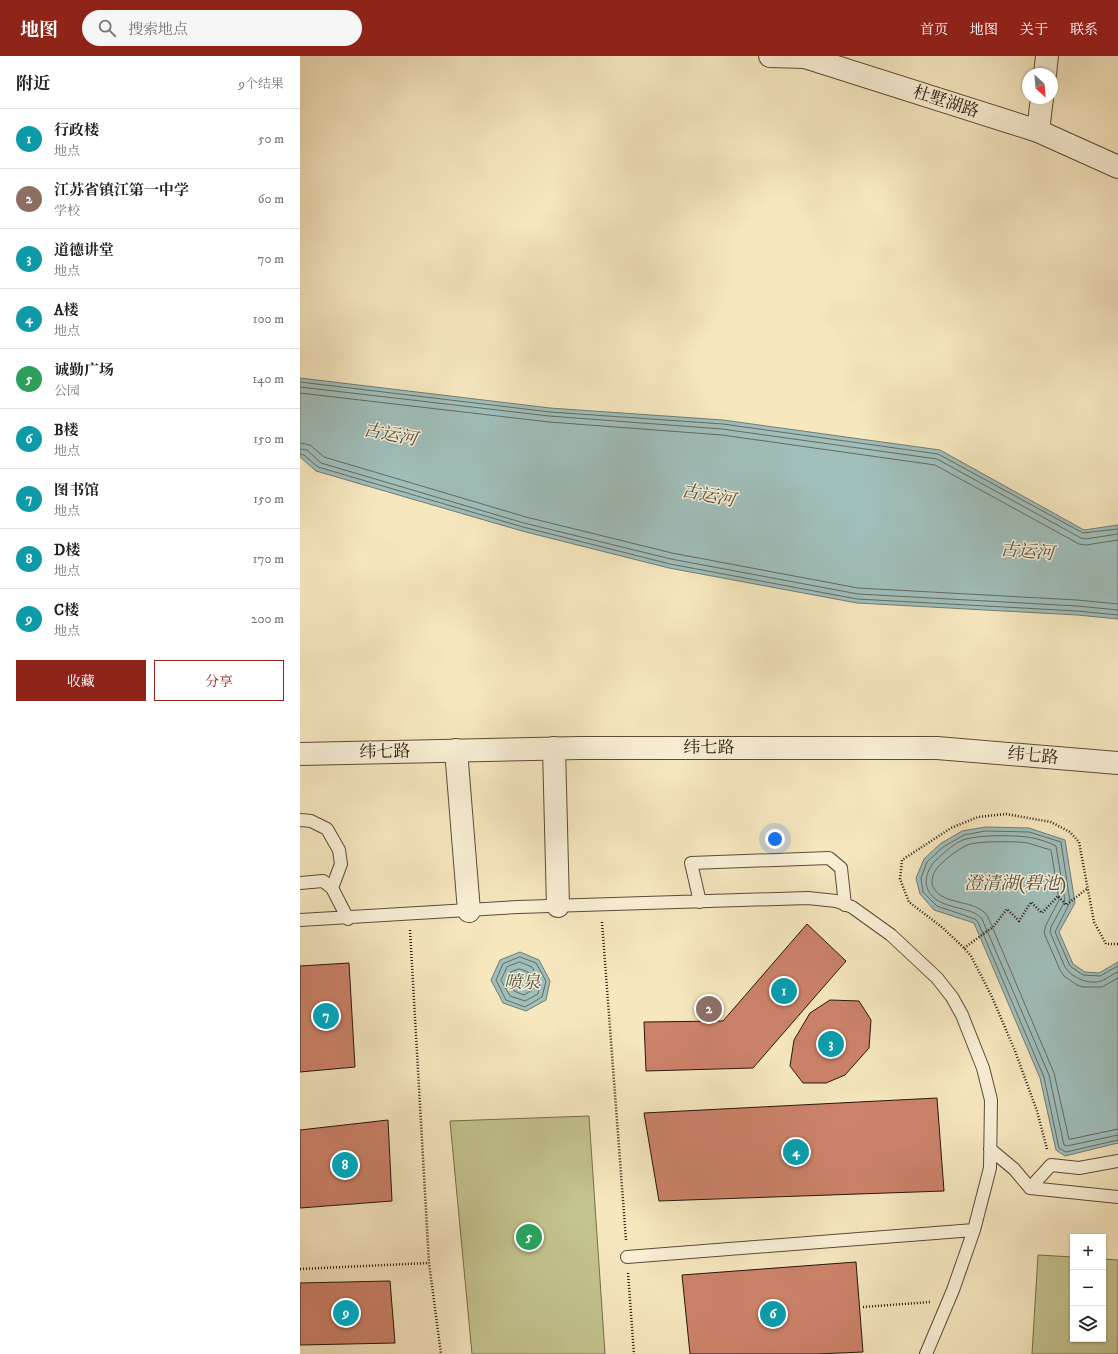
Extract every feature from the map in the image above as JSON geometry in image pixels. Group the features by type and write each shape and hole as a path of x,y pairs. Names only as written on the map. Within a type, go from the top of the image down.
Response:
{"street":[{"name":"杜墅湖路","path":"770,56 805,57 1038,131 1118,167"},
{"path":"1046,68 1047,56"},
{"path":"1038,131 1041,104"},
{"path":"554,748 558,906"},
{"name":"纬七路","path":"300,754 554,748 937,748 1118,763"},
{"path":"456,750 469,911"}],"lane":[{"path":"300,820 311,821 327,830 339,850 341,864 332,888"},
{"path":"700,902 691,863 829,858 841,868 845,905"},
{"path":"300,883 322,881 332,888 348,918"},
{"path":"300,920 558,906 808,898 836,901 852,907 890,935 937,978 952,997 971,1036 983,1068 991,1100 990,1168 974,1230 948,1301 926,1354"},
{"path":"990,1149 1014,1169 1030,1188 1118,1197"},
{"path":"1030,1188 1051,1165 1079,1168 1118,1161"},
{"path":"627,1257 974,1230"}],"path":[{"path":"1051,1165 1037,1111 1015,1051 992,997 971,956 942,928 909,902 900,879 902,860 951,828 978,817 1006,814 1051,822 1070,832 1079,842 1094,922 1106,944 1118,944"},
{"path":"964,948 993,927 1007,909 1019,921 1031,902 1042,913 1058,896 1066,905 1088,888"},
{"path":"601,905 634,1354"},
{"path":"409,914 430,1263 441,1354"},
{"path":"300,1269 430,1263"},
{"path":"863,1307 948,1301"}],"green space":[{"path":"589,1116 605,1354 472,1354 450,1121"},
{"path":"1038,1255 1070,1257 1070,1342 1106,1342 1106,1259 1118,1260 1118,1354 1032,1354"}],"water":[{"name":"古运河","path":"300,378 550,408 723,420 940,450 1084,530 1118,525 1118,619 1077,615 857,603 669,568 522,531 316,471 300,457"},
{"name":"澄清湖(碧池)","path":"985,827 1029,828 1065,840 1075,903 1059,932 1073,964 1085,972 1099,973 1118,962 1118,1143 1065,1156 1056,1150 1040,1078 974,923 934,910 920,894 916,878 924,859 940,844 962,831"},
{"name":"喷泉","path":"520,952 539,960 550,981 546,1000 526,1011 503,1003 491,980 500,960"}],"building":[{"path":"807,924 846,961 753,1068 646,1071 644,1022 723,1021"},
{"path":"349,963 355,1067 300,1072 300,966"},
{"path":"830,1000 859,1001 871,1020 869,1048 845,1075 826,1083 803,1083 790,1066 794,1040 810,1013"},
{"path":"937,1098 944,1191 659,1201 644,1113"},
{"path":"388,1120 392,1201 300,1208 300,1130"},
{"path":"856,1262 863,1352 816,1354 690,1354 682,1275"},
{"path":"390,1281 395,1343 300,1345 300,1283"}],"place":[{"name":"行政楼","path":"784,991"},
{"name":"江苏省镇江第一中学","path":"709,1009"},
{"name":"图书馆","path":"326,1016"},
{"name":"道德讲堂","path":"831,1044"},
{"name":"A楼","path":"796,1152"},
{"name":"D楼","path":"345,1165"},
{"name":"诚勤广场","path":"529,1237"},
{"name":"C楼","path":"346,1313"},
{"name":"B楼","path":"773,1314"}]}
